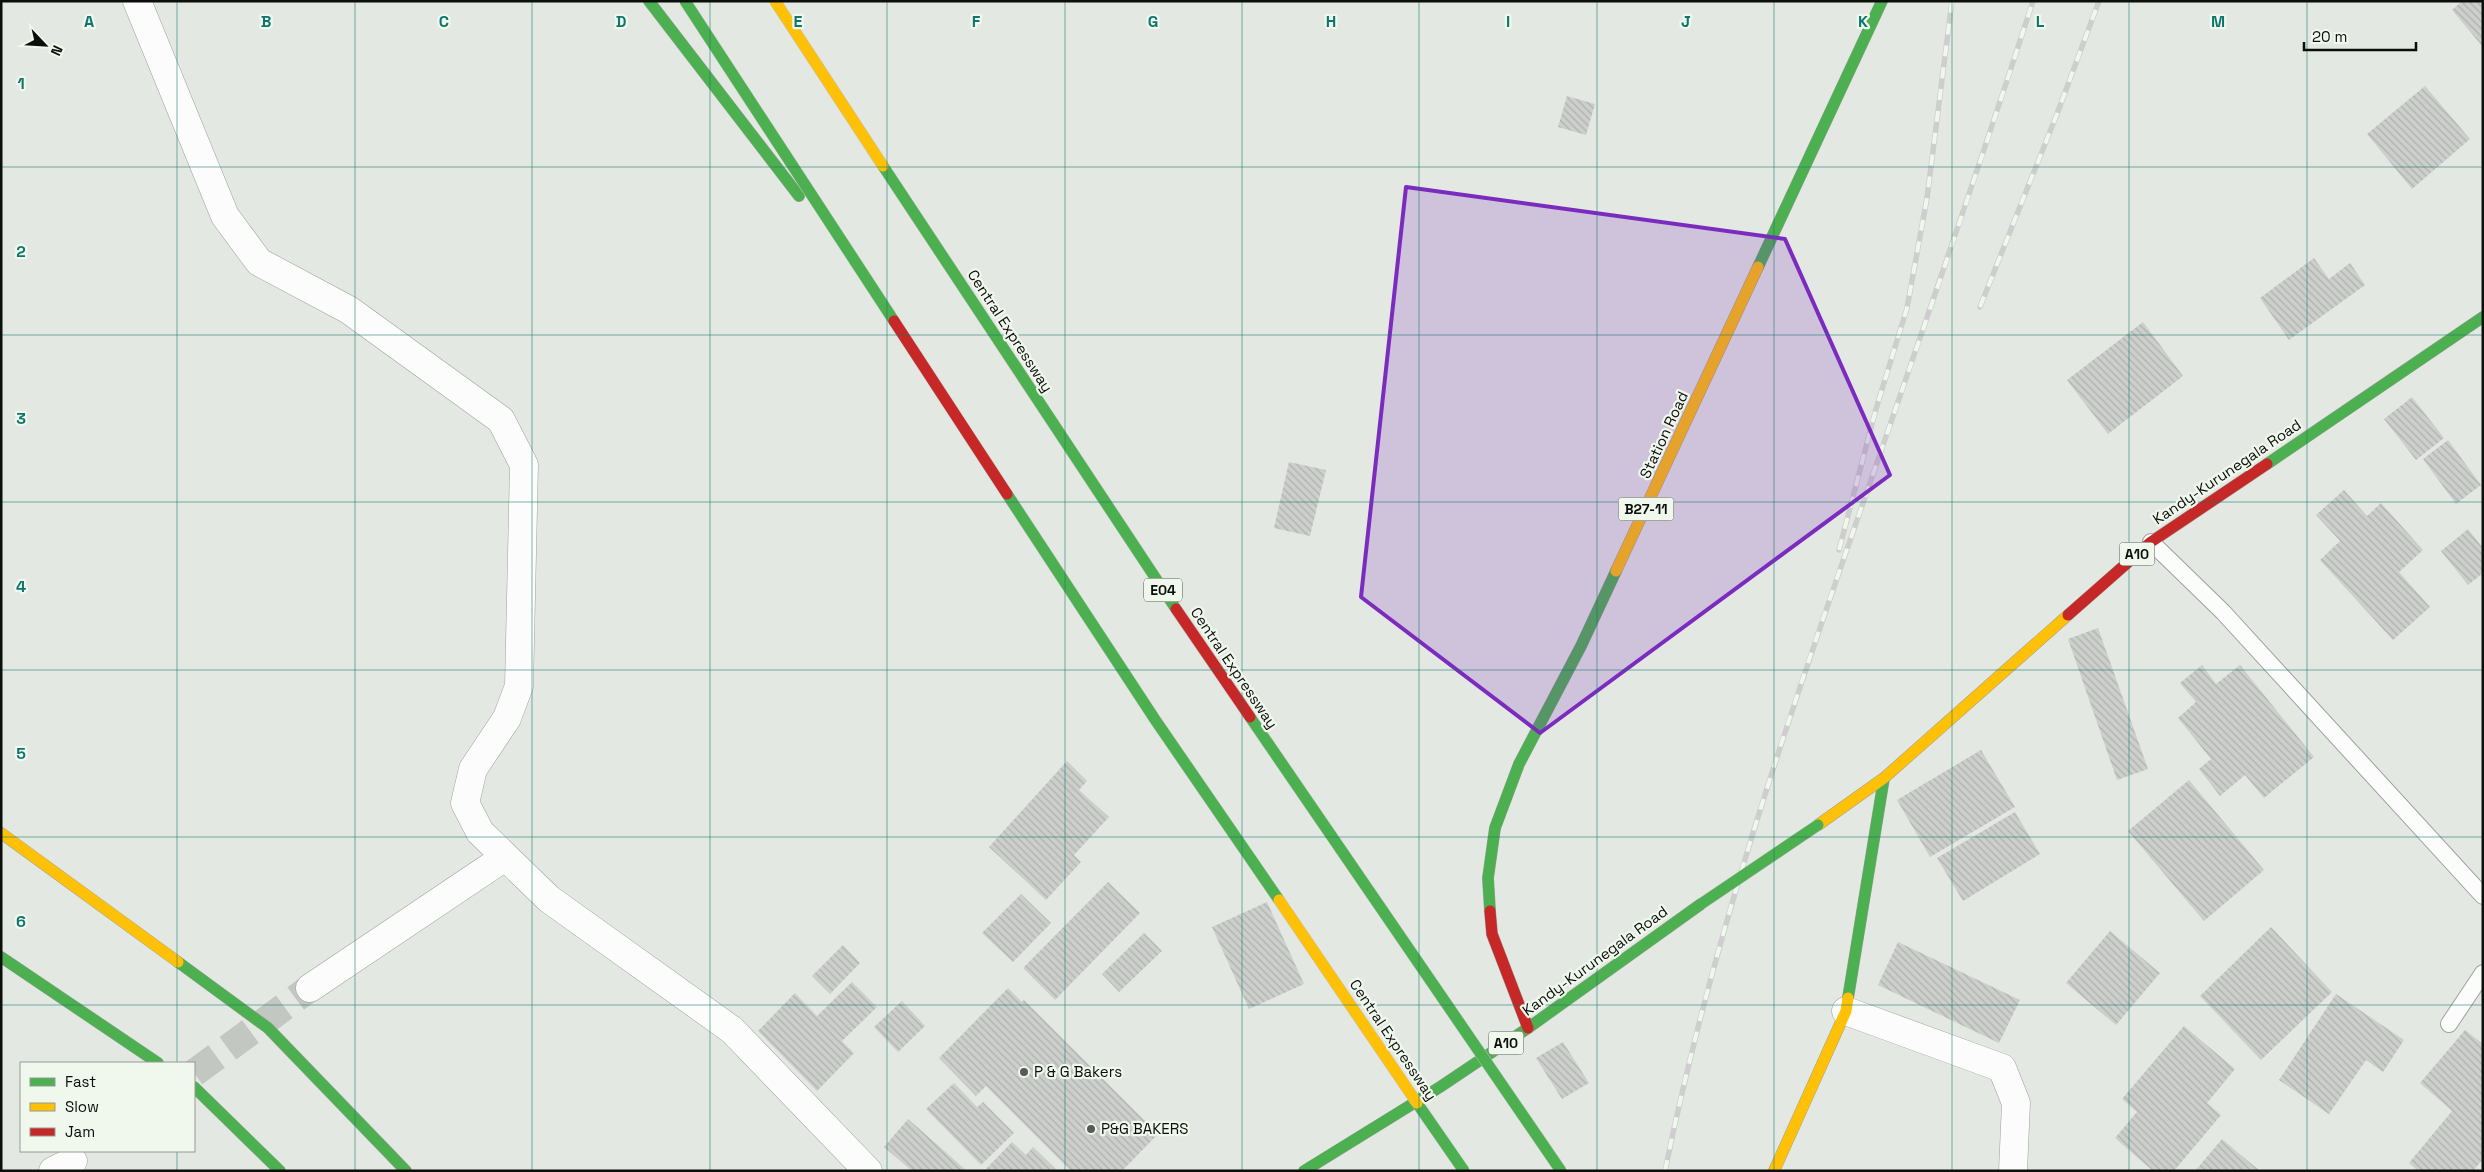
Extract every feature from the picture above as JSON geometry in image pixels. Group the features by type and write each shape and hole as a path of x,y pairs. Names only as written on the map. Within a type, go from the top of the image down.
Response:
{"main road":[{"path":"649,1 882,302"},
{"name":"Central Expressway","path":"685,1 1156,721 1464,1171"},
{"name":"Central Expressway","path":"775,1 1169,599 1561,1171"},
{"name":"Station Road","path":"1528,1028 1492,934 1488,878 1495,828 1519,764 1581,646 1882,1"},
{"name":"Kandy-Kurunegala Road","path":"1304,1171 1440,1087 1528,1028 1700,904 1884,778 2151,542 2483,317"},
{"path":"1774,1171 1846,1011 1884,778"},
{"path":"1,833 268,1028 406,1171"},
{"path":"1,957 157,1062"},
{"path":"195,1088 280,1171"}],"street":[{"path":"137,1 225,216 259,262 349,310 501,420 524,465 519,686 507,718 473,769 464,803 480,832 549,899 732,1030 868,1171"},
{"path":"310,988 505,857"},
{"path":"1846,1011 2002,1068 2016,1103 2013,1171"}],"lane":[{"path":"2151,542 2223,612 2483,896"},
{"path":"2449,1024 2483,973"}],"highlighted area":[{"path":"1406,187 1785,239 1890,475 1540,733 1361,597"}],"building":[{"path":"2462,1 2483,1 2483,47 2452,10"},
{"path":"2425,86 2470,139 2412,189 2367,134"},
{"path":"1567,96 1595,104 1586,135 1558,127"},
{"path":"2314,258 2329,279 2350,263 2365,285 2289,340 2260,298"},
{"path":"2143,322 2183,376 2108,434 2067,380"},
{"path":"2412,397 2444,438 2416,460 2384,419"},
{"path":"2448,440 2481,485 2456,504 2423,459"},
{"path":"1289,462 1326,470 1310,536 1274,528"},
{"path":"2344,490 2367,516 2381,503 2423,550 2399,572 2430,607 2393,640 2320,560 2340,541 2316,515"},
{"path":"2468,529 2483,548 2483,573 2468,585 2441,551"},
{"path":"2098,628 2148,769 2117,780 2068,639"},
{"path":"2202,665 2216,684 2240,665 2314,757 2264,798 2245,775 2220,796 2199,769 2211,759 2178,718 2196,702 2180,683"},
{"path":"1981,750 2015,807 1930,857 1897,800"},
{"path":"1067,761 1087,781 1079,790 1109,817 1074,855 1081,862 1046,900 989,847"},
{"path":"2189,780 2264,870 2204,921 2128,831"},
{"path":"2015,812 2040,854 1963,901 1937,858"},
{"path":"1108,882 1140,913 1055,1000 1023,968"},
{"path":"1021,894 1051,923 1013,962 982,933"},
{"path":"1267,902 1304,984 1249,1009 1212,927"},
{"path":"2271,927 2332,992 2261,1060 2200,996"},
{"path":"2110,931 2160,973 2116,1025 2066,983"},
{"path":"1144,933 1162,951 1119,992 1102,974"},
{"path":"1898,942 2020,1000 1999,1043 1878,985"},
{"path":"843,945 860,963 830,994 812,976"},
{"path":"852,982 877,1007 842,1041 854,1053 817,1091 758,1031 795,993 817,1016"},
{"name":"P & G Bakers","path":"1008,988 1022,1002 1024,1000 1158,1134 1122,1171 1071,1171 986,1086 976,1096 939,1058"},
{"path":"2336,994 2404,1040 2383,1072 2366,1060 2329,1114 2279,1080"},
{"path":"902,1001 925,1026 898,1052 874,1027"},
{"path":"2184,1026 2235,1069 2207,1103 2221,1115 2174,1171 2153,1171 2115,1138 2137,1112 2122,1099"},
{"path":"2465,1030 2483,1044 2483,1159 2473,1171 2418,1171 2409,1163 2452,1111 2420,1083"},
{"path":"1563,1042 1589,1083 1562,1099 1536,1058"},
{"path":"954,1083 977,1107 983,1102 1014,1133 981,1165 926,1109"},
{"path":"908,1119 967,1171 912,1171 884,1147"},
{"path":"2222,1139 2260,1171 2195,1171"},
{"path":"1012,1142 1026,1155 1033,1147 1058,1171 984,1171"}],"tunnel":[{"path":"195,1072 310,988"}],"railway":[{"path":"1839,550 1876,409 1907,308 1927,198 1952,1"},
{"path":"1665,1171 1706,995 1756,822 1812,651 1953,241 2033,1"},
{"path":"1980,307 2057,114 2099,1"}],"traffic: fast":[{"path":"649,1 799,196"},
{"path":"685,1 894,321"},
{"path":"1758,267 1882,1"},
{"path":"883,166 1176,609"},
{"path":"2267,464 2483,317"},
{"path":"1007,494 1156,721 1279,900"},
{"path":"1490,911 1488,878 1495,828 1519,764 1581,646 1616,571"},
{"path":"1250,717 1561,1171"},
{"path":"1848,998 1884,778"},
{"path":"1701,904 1818,825"},
{"path":"1304,1171 1440,1087 1528,1028 1701,904"},
{"path":"1,957 157,1062"},
{"path":"178,962 268,1028 406,1171"},
{"path":"195,1088 280,1171"},
{"path":"1417,1103 1464,1171"}],"traffic: slow":[{"path":"775,1 883,166"},
{"path":"1616,571 1758,267"},
{"path":"1818,825 1884,778 2068,615"},
{"path":"1,833 178,962"},
{"path":"1279,900 1417,1103"},
{"path":"1774,1171 1846,1011 1848,998"}],"traffic: jam":[{"path":"894,321 1007,494"},
{"path":"2068,615 2151,542 2267,464"},
{"path":"1176,609 1250,717"},
{"path":"1490,911 1492,934 1528,1028"}],"place":[{"name":"P & G Bakers","path":"1024,1072"},
{"name":"P&G BAKERS","path":"1091,1129"}]}
